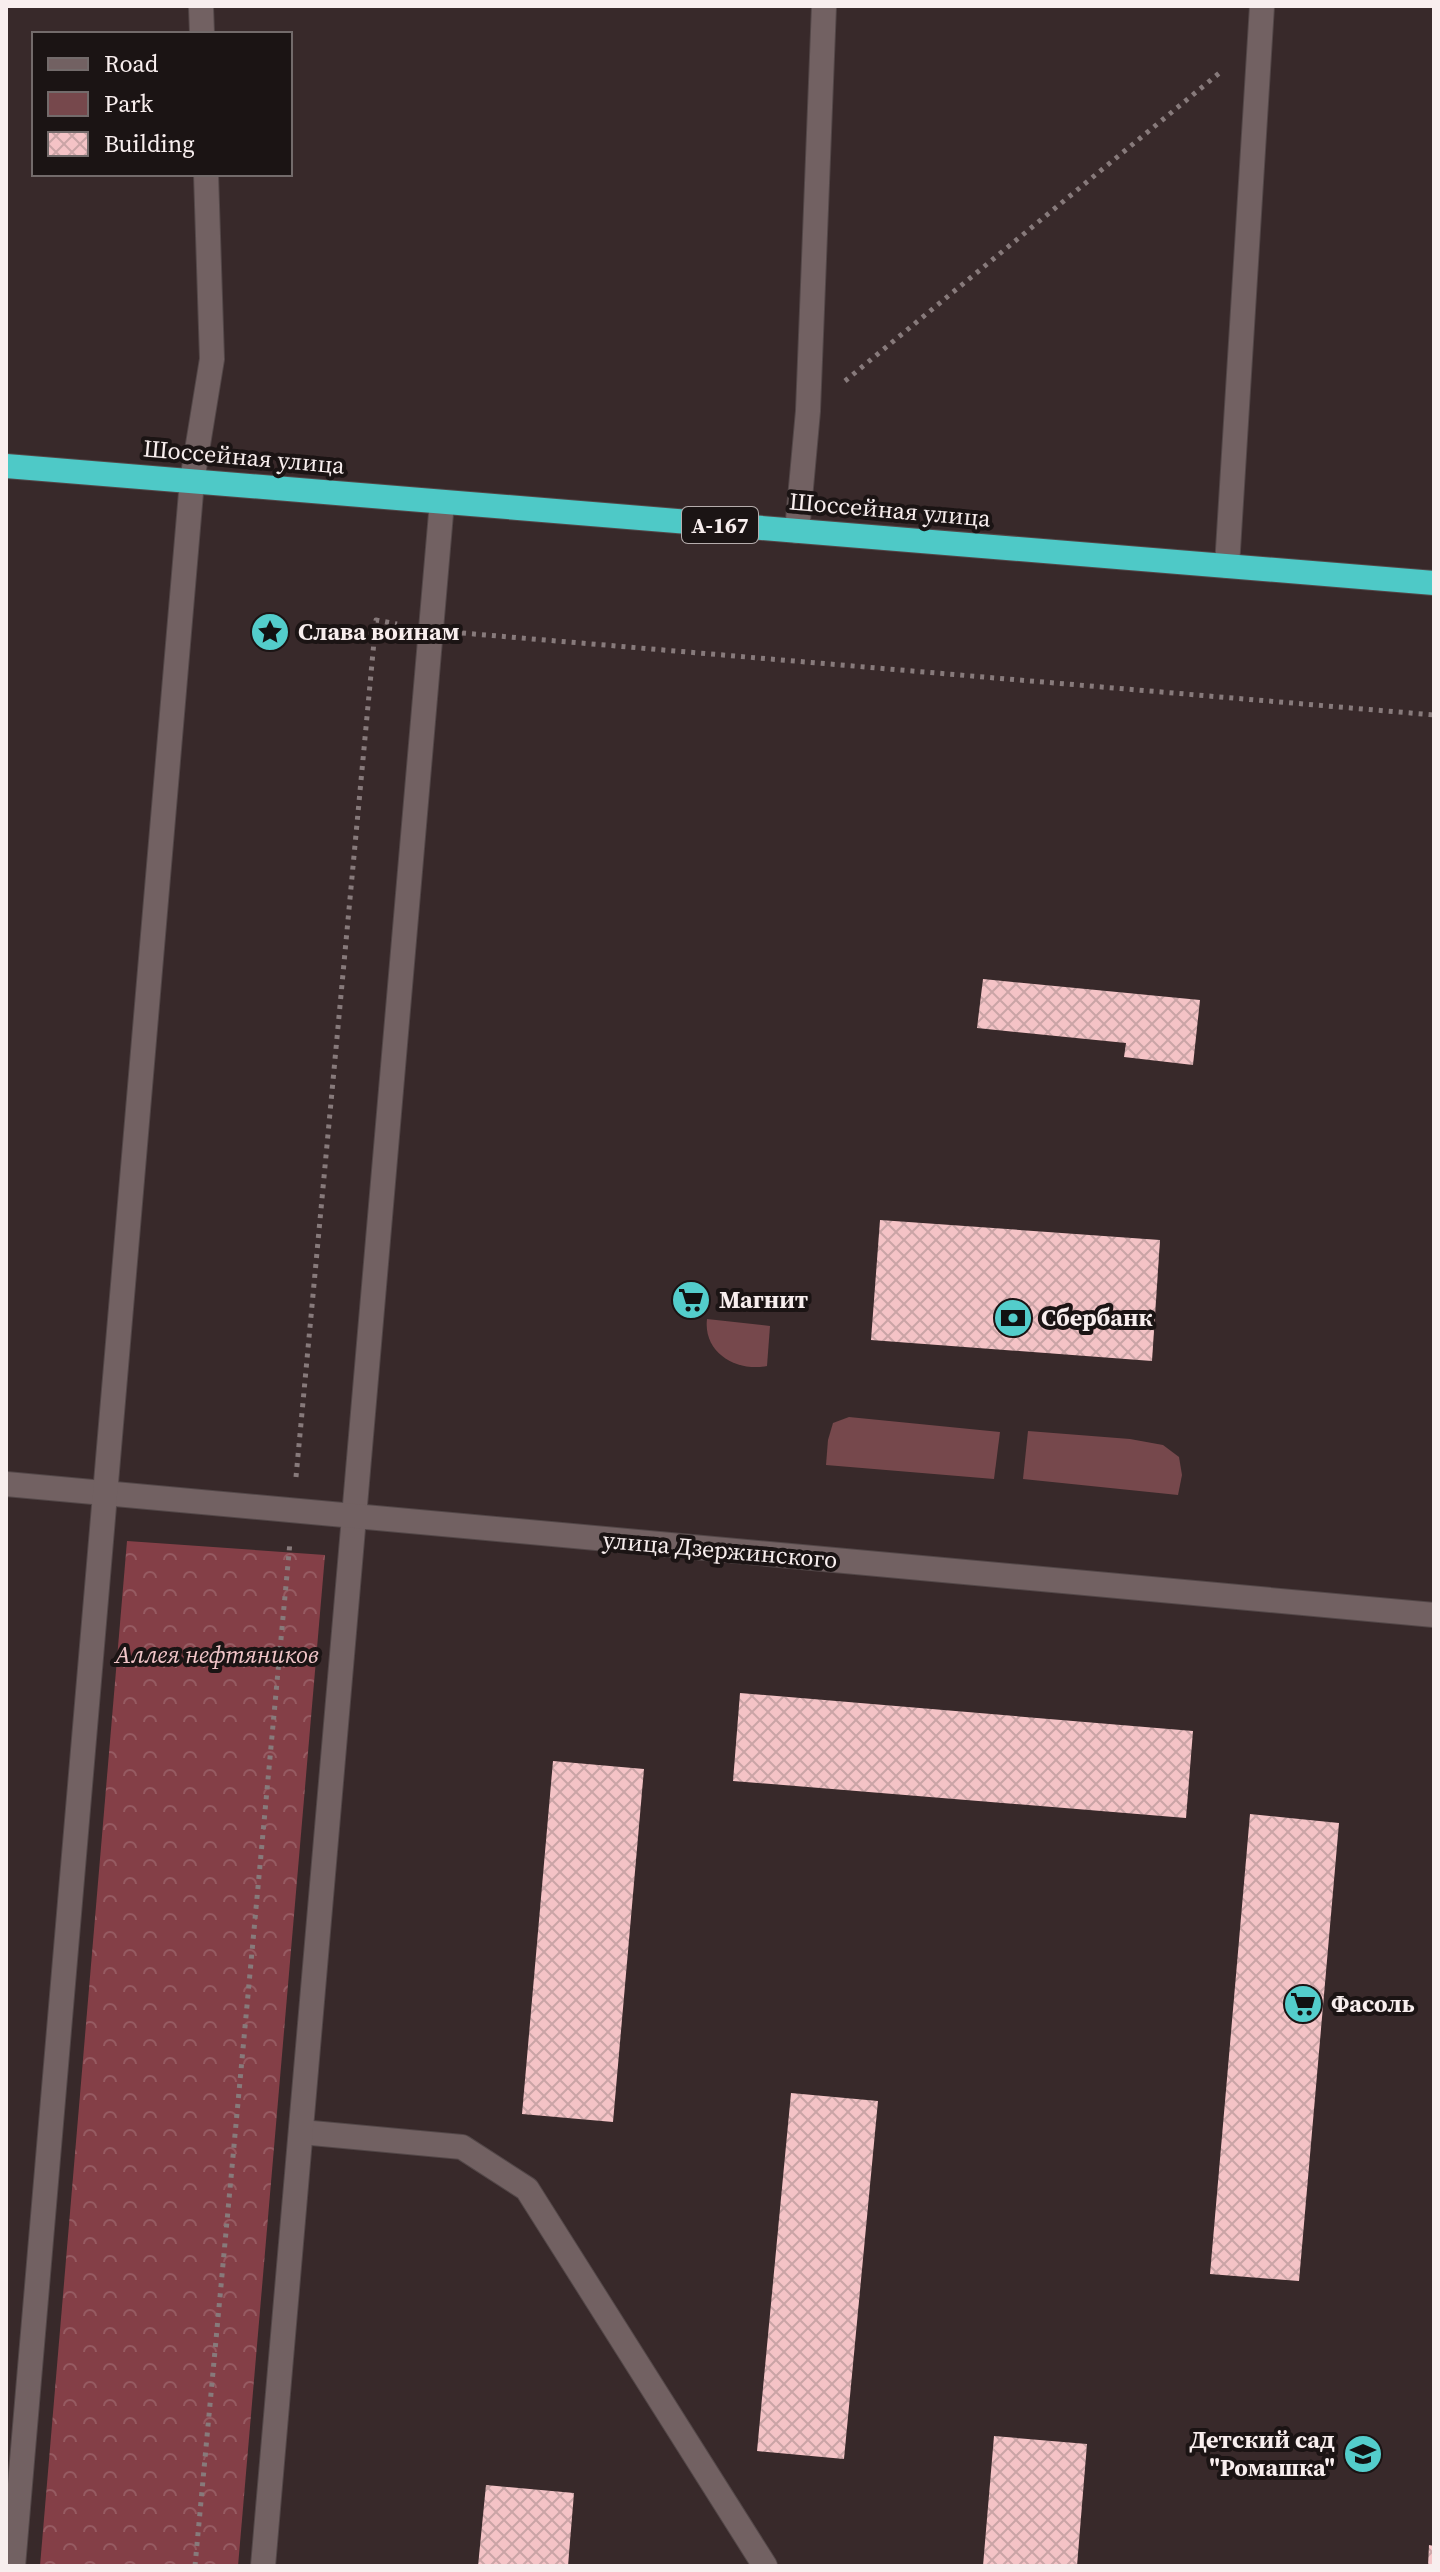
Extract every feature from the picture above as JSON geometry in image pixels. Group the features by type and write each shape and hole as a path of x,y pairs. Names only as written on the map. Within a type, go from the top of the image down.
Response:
{"highway":[{"name":"Шоссейная улица","path":"6,466 1434,583"}],"street":[{"path":"201,6 202,32"},
{"path":"797,531 808,411 824,6"},
{"path":"1227,566 1262,6"},
{"path":"13,2566 192,481 212,359 206,176"},
{"path":"263,2566 442,502"},
{"name":"улица Дзержинского","path":"6,1484 1434,1615"},
{"path":"301,2132 462,2147 527,2189 765,2566"}],"path":[{"path":"808,411 1232,63"},
{"path":"195,2566 376,620 431,630 1434,715"}],"green space":[{"path":"707,1319 770,1326 767,1366 744,1366 724,1358 710,1342"},
{"path":"849,1417 1000,1432 994,1479 826,1465 833,1423"},
{"path":"1028,1431 1130,1439 1163,1445 1179,1457 1182,1475 1178,1495 1023,1479"},
{"name":"Аллея нефтяников","path":"127,1541 325,1555 238,2566 40,2566"}],"building":[{"path":"983,979 1200,1000 1193,1065 1124,1057 1126,1043 977,1028"},
{"path":"880,1220 1160,1240 1152,1361 871,1340"},
{"path":"740,1693 1193,1731 1186,1818 733,1781"},
{"path":"553,1761 644,1769 613,2122 522,2114"},
{"path":"1250,1814 1339,1823 1299,2281 1210,2274"},
{"path":"791,2093 878,2101 844,2459 757,2451"},
{"path":"994,2436 1087,2444 1077,2566 983,2566"},
{"path":"486,2485 574,2493 568,2566 478,2566"},
{"path":"1429,2545 1434,2546 1434,2566 1428,2566"}],"place":[{"name":"Слава воинам","path":"270,632"},
{"name":"Магнит","path":"691,1300"},
{"name":"Сбербанк","path":"1013,1318"},
{"name":"Фасоль","path":"1303,2004"},
{"name":"Детский сад \"Ромашка\"","path":"1363,2454"}]}
